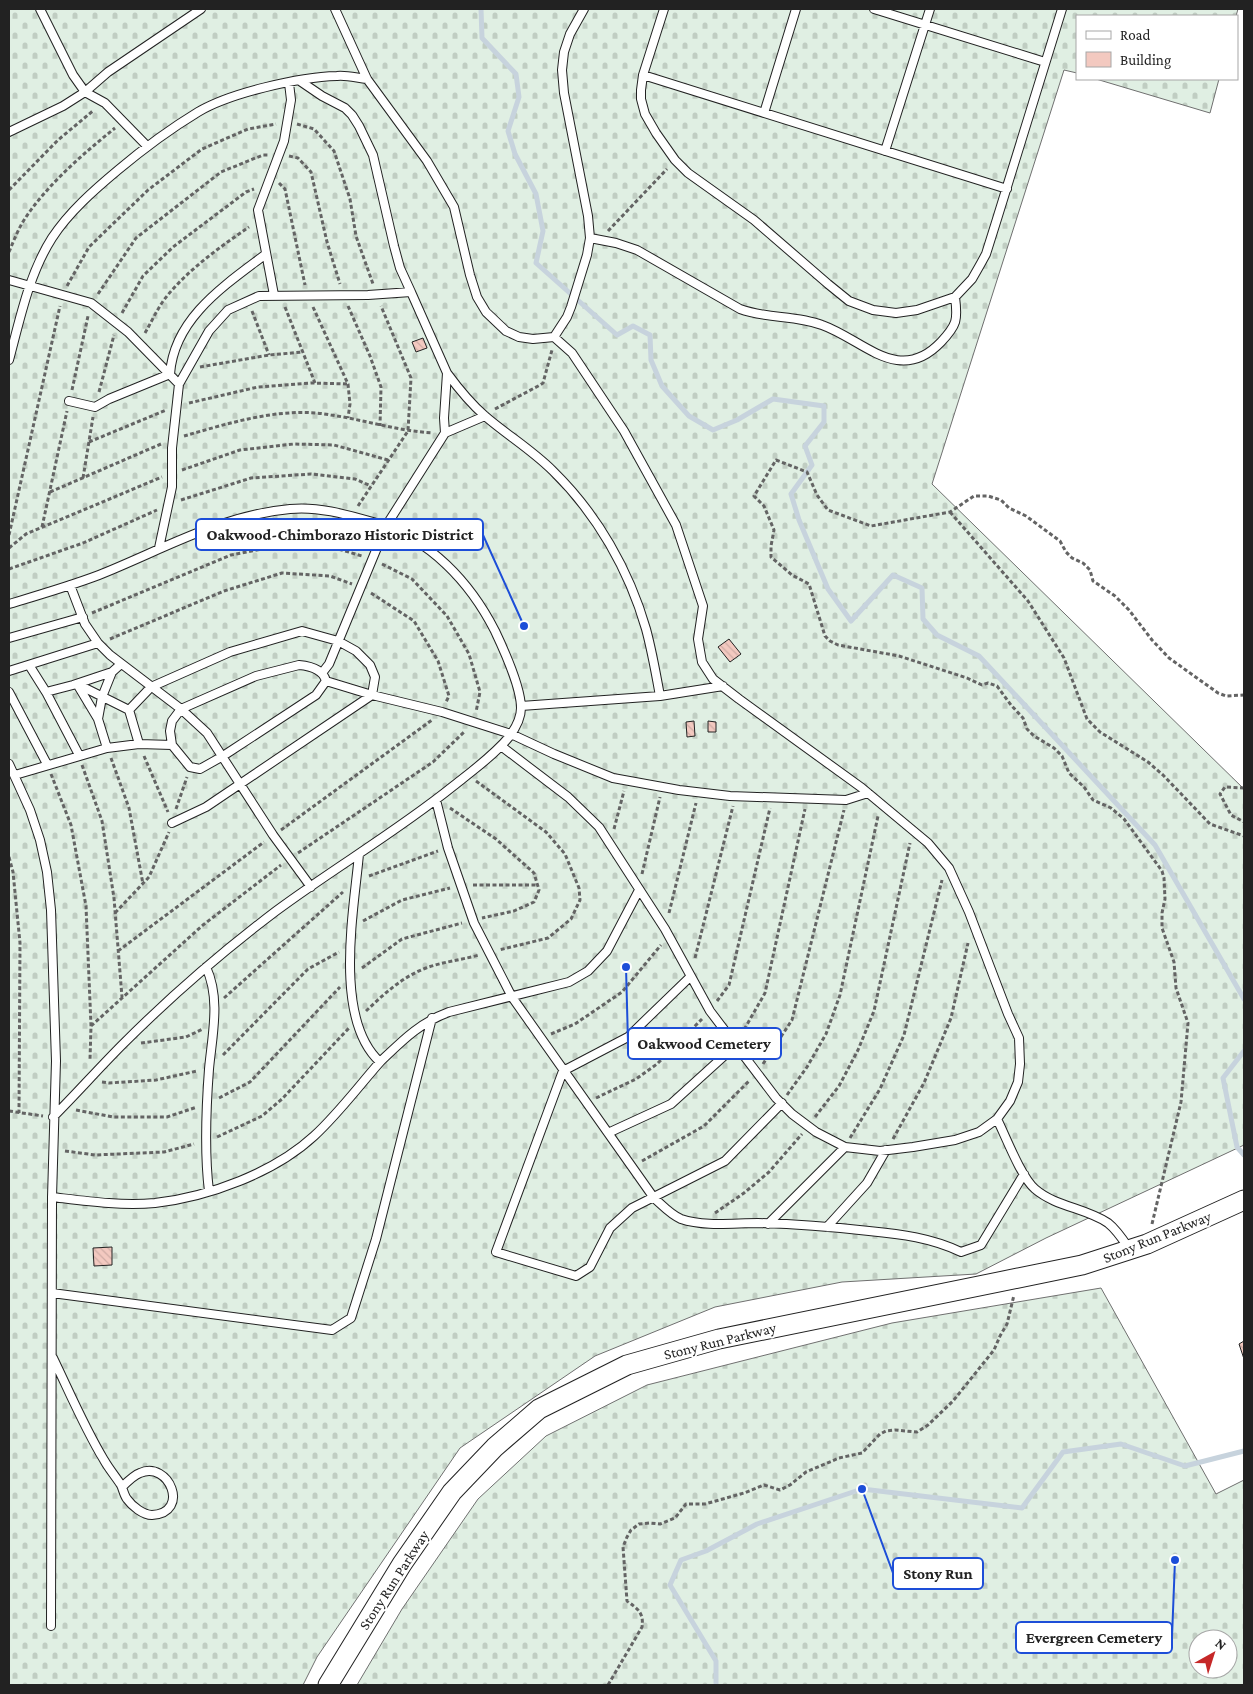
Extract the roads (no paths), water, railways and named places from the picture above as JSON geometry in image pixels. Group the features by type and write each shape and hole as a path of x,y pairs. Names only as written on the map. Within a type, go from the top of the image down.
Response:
{"street":[{"name":"Stony Run Parkway","path":"328,1685 402,1564 452,1492 496,1447 539,1409 627,1366 719,1338 1082,1265 1139,1247 1244,1200"}],"lane":[{"path":"40,9 74,75 85,92 105,103 147,146"},
{"path":"9,132 64,106 85,92 108,72 202,9"},
{"path":"335,9 367,79 427,161 454,207 470,275 486,312 502,327 519,337 533,339 554,337 572,353 624,431 676,525 703,606 698,639 702,662 713,679 868,793 928,843 949,868 1019,1038 1020,1064 1018,1082 1010,1101 997,1119 979,1132 955,1140 886,1150 845,1147 816,1132 792,1114 735,1046 710,1011 665,929 599,827 568,797 501,746"},
{"path":"554,337 567,317 583,268 590,238 588,216 564,93 562,70 564,52 570,34 584,9"},
{"path":"664,9 643,76 641,99 645,114 675,160 688,173 754,220 840,294 860,306 896,313 925,308 955,297 972,279 986,254 1062,9"},
{"path":"764,113 796,9"},
{"path":"874,9 1045,62"},
{"path":"885,150 930,9"},
{"path":"9,360 29,286 52,238 74,210 147,146 199,111 233,96 289,83 338,75 367,79"},
{"path":"643,76 1007,189"},
{"path":"300,81 322,96 345,108 359,126 373,155 400,268 447,373 464,394 552,470 594,519 627,576 638,604 646,630 660,696"},
{"path":"277,295 266,254 258,210 284,142 291,100 289,83"},
{"path":"590,238 616,243 637,250 740,309 752,313 822,324 882,357 894,360 906,361 918,358 936,348 954,326 958,316 955,297"},
{"path":"170,374 171,360 178,341 199,308 266,254"},
{"path":"9,280 91,304 117,322 179,384"},
{"path":"159,548 172,487 173,438 179,384 209,331 228,310 259,296 368,295 411,292"},
{"path":"445,433 447,373"},
{"path":"69,401 95,407 109,399 170,374"},
{"path":"322,674 329,664 386,526 445,433 487,414"},
{"path":"9,604 99,574 214,525 249,516 290,509 324,510 386,526 408,536 425,547 458,575 487,616 498,638 514,678 521,706 519,717 511,734 501,746 436,800 310,887 235,942 121,1046 54,1117"},
{"path":"70,585 83,617 98,643 121,664 208,733 273,835 310,887"},
{"path":"9,638 83,617"},
{"path":"129,710 150,687 230,652 302,631 338,642 356,652 370,665 375,677 372,695 206,807 172,822"},
{"path":"9,671 98,643"},
{"path":"46,692 112,672 121,664"},
{"path":"29,665 46,692 79,755"},
{"path":"326,681 316,695 200,769 190,767 172,745 170,731 172,720 181,710 256,676 280,668 304,665 316,669 326,681 372,695 442,712 511,734 613,778 662,787 736,796 846,800 868,793"},
{"path":"98,719 102,697 112,672"},
{"path":"76,684 129,710 139,744"},
{"path":"76,684 98,719 107,748"},
{"path":"521,706 660,696 723,686"},
{"path":"9,692 47,764"},
{"path":"15,775 47,764 107,748 139,744 172,745"},
{"path":"9,764 30,810 40,840 47,872 51,910 56,1061 52,1197 51,1626"},
{"path":"436,800 448,848 474,923 512,997 654,1198 680,1218 700,1222 827,1227 908,1235 936,1241 962,1252 981,1246 1024,1174"},
{"path":"359,854 351,915 350,977 356,1020 366,1046 380,1062"},
{"path":"52,1197 130,1204 155,1202 209,1191 252,1175 276,1163 298,1149 328,1122 380,1062 414,1030 432,1018 569,982 588,971 607,951 638,890"},
{"path":"206,968 211,978 214,1008 206,1141 206,1171 209,1191"},
{"path":"690,977 628,1038 563,1071 496,1252 576,1276 590,1267 610,1228 632,1208 725,1161 782,1103"},
{"path":"52,1293 332,1330 351,1318 376,1239 432,1018"},
{"path":"608,1133 671,1104 735,1046"},
{"path":"997,1119 1024,1174 1034,1188 1048,1198 1097,1217 1139,1247"},
{"path":"768,1224 845,1147"},
{"path":"827,1227 867,1183 886,1150"},
{"path":"52,1356 103,1460 122,1487 127,1499 138,1510 148,1515 164,1512 169,1508 174,1499 173,1489 168,1481 160,1474 150,1471 140,1473 122,1487"}],"waterway":[{"path":"481,9 482,38 516,74 519,97 508,131 515,154 536,194 543,231 536,263 617,335 633,326 650,335 651,360 662,386 689,416 713,430 737,420 773,399 824,406 824,422 805,446 812,465 791,494 799,520 828,589 851,621 893,575 922,588 923,619 937,635 979,656 1155,845 1244,999"},
{"path":"1244,1051 1223,1078 1237,1147 1244,1155"},
{"path":"716,1685 716,1661 670,1585 681,1560 706,1551 757,1524 862,1489 1022,1508 1063,1452 1121,1444 1185,1466 1244,1451"}],"place":[{"name":"Oakwood-Chimborazo Historic District","path":"524,626"},
{"name":"Oakwood Cemetery","path":"626,967"},
{"name":"Stony Run","path":"862,1489"},
{"name":"Evergreen Cemetery","path":"1175,1560"}]}
